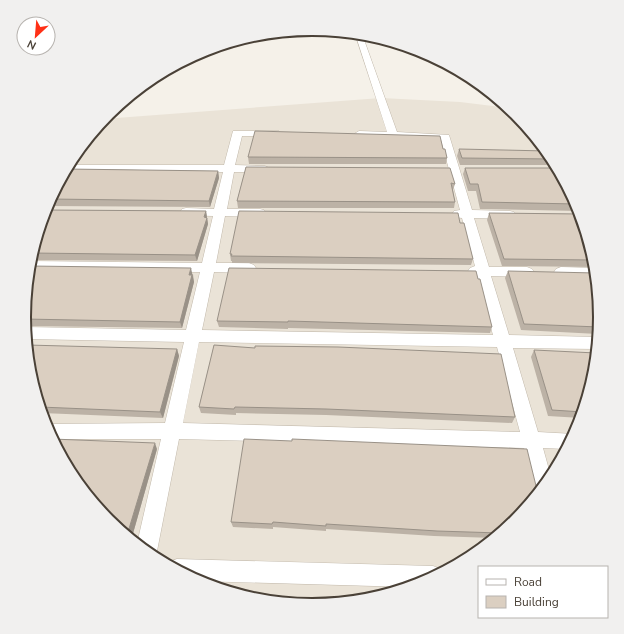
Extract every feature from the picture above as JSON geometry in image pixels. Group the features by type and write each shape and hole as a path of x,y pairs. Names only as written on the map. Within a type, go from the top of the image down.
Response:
{"street":[{"path":"360,40 393,135"},
{"path":"147,545 237,133 284,134"},
{"path":"346,134 445,137 462,170 467,214 542,479"},
{"path":"74,168 276,169"},
{"path":"439,170 462,170"},
{"path":"172,212 275,213"},
{"path":"443,214 520,215"},
{"path":"35,266 262,268"},
{"path":"460,271 590,273"},
{"path":"32,333 592,342"},
{"path":"55,431 172,431 564,441"},
{"path":"191,570 421,577"}],"shaded area":[{"path":"381,98 460,102 498,107 511,118 546,161 572,209 588,262 591,280 593,317 591,354 588,372 572,425 546,473 511,516 468,551 420,577 367,593 349,596 312,598 275,596 257,593 204,577 156,551 113,516 78,473 52,425 36,372 33,354 31,317 33,280 36,262 52,209 78,161 113,118"}],"building":[{"path":"255,131 440,136 447,158 248,157"},
{"path":"459,149 539,151 544,159 462,158"},
{"path":"246,167 450,168 455,184 451,183 455,202 237,201"},
{"path":"465,168 550,168 569,204 482,202 478,184 470,184"},
{"path":"73,169 218,171 209,201 57,199"},
{"path":"52,210 206,211 204,217 207,218 195,255 38,253"},
{"path":"239,211 458,213 460,223 464,223 473,259 231,256 232,254 230,254"},
{"path":"489,213 574,214 587,260 504,259"},
{"path":"35,266 191,268 189,275 192,275 180,322 31,319 33,280"},
{"path":"229,268 476,271 478,279 480,279 492,327 288,321 217,321"},
{"path":"508,271 590,273 592,327 524,324"},
{"path":"33,345 177,349 160,412 46,407 36,372"},
{"path":"214,345 255,348 255,346 338,347 501,354 515,417 326,409 235,407 234,409 199,407"},
{"path":"534,350 591,353 588,372 576,412 552,410"},
{"path":"59,439 155,443 129,530 113,516 89,488 78,473"},
{"path":"244,439 292,441 292,439 527,449 536,486 511,516 491,533 326,524 326,526 273,522 272,524 231,522"}]}
